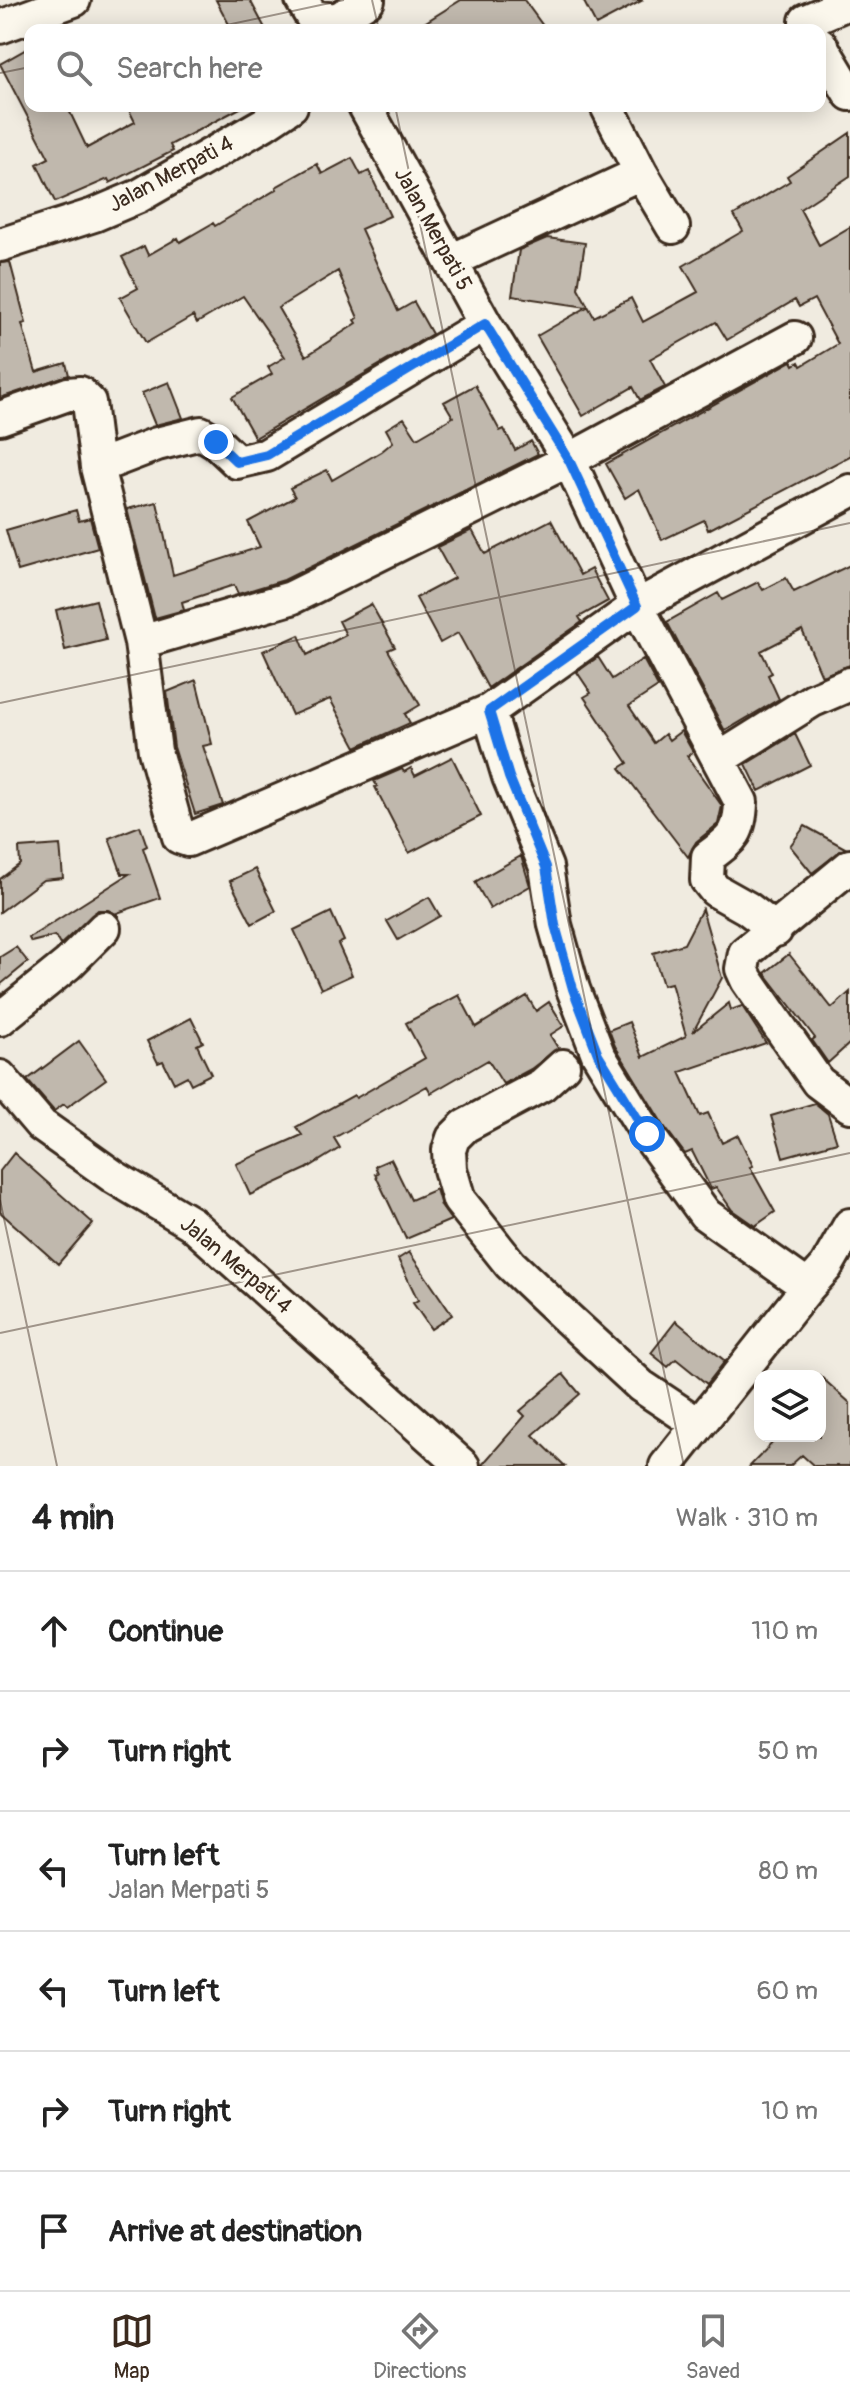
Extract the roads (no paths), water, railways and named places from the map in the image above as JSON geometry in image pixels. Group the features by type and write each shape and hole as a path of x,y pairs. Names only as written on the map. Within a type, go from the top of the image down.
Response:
{"street":[{"path":"0,27 74,0"},
{"path":"302,0 312,17 335,24"},
{"path":"339,24 368,0"},
{"path":"807,24 850,2"},
{"path":"826,55 850,94"},
{"name":"Jalan Merpati 4","path":"11,241 94,215 139,196 282,112"},
{"name":"Jalan Merpati 5","path":"368,112 485,324 569,460 637,606 741,802 740,823 734,838 708,857 707,880 715,890 747,908 776,930"},
{"path":"610,112 673,227"},
{"path":"451,261 641,173"},
{"path":"97,467 157,444 201,433 216,442 237,462 267,455 485,324"},
{"path":"141,642 291,598 569,460 795,338"},
{"path":"0,418 68,394 80,393 89,402 97,467 141,642 155,751 179,837 183,839 195,838 489,711 637,606 850,491"},
{"path":"719,759 813,700 850,684"},
{"path":"489,711 509,777 546,867 555,925 573,989 598,1054 647,1134 705,1214 808,1287"},
{"path":"850,866 745,953 742,969 818,1082 850,1106"},
{"path":"0,1019 68,964 104,928"},
{"path":"563,1066 542,1085 465,1126 453,1138 449,1150 450,1169 459,1200 510,1264 567,1318 641,1386 698,1424"},
{"name":"Jalan Merpati 4","path":"0,1077 41,1125 114,1177 191,1223 463,1466"},
{"path":"666,1466 826,1267 850,1225"}]}
